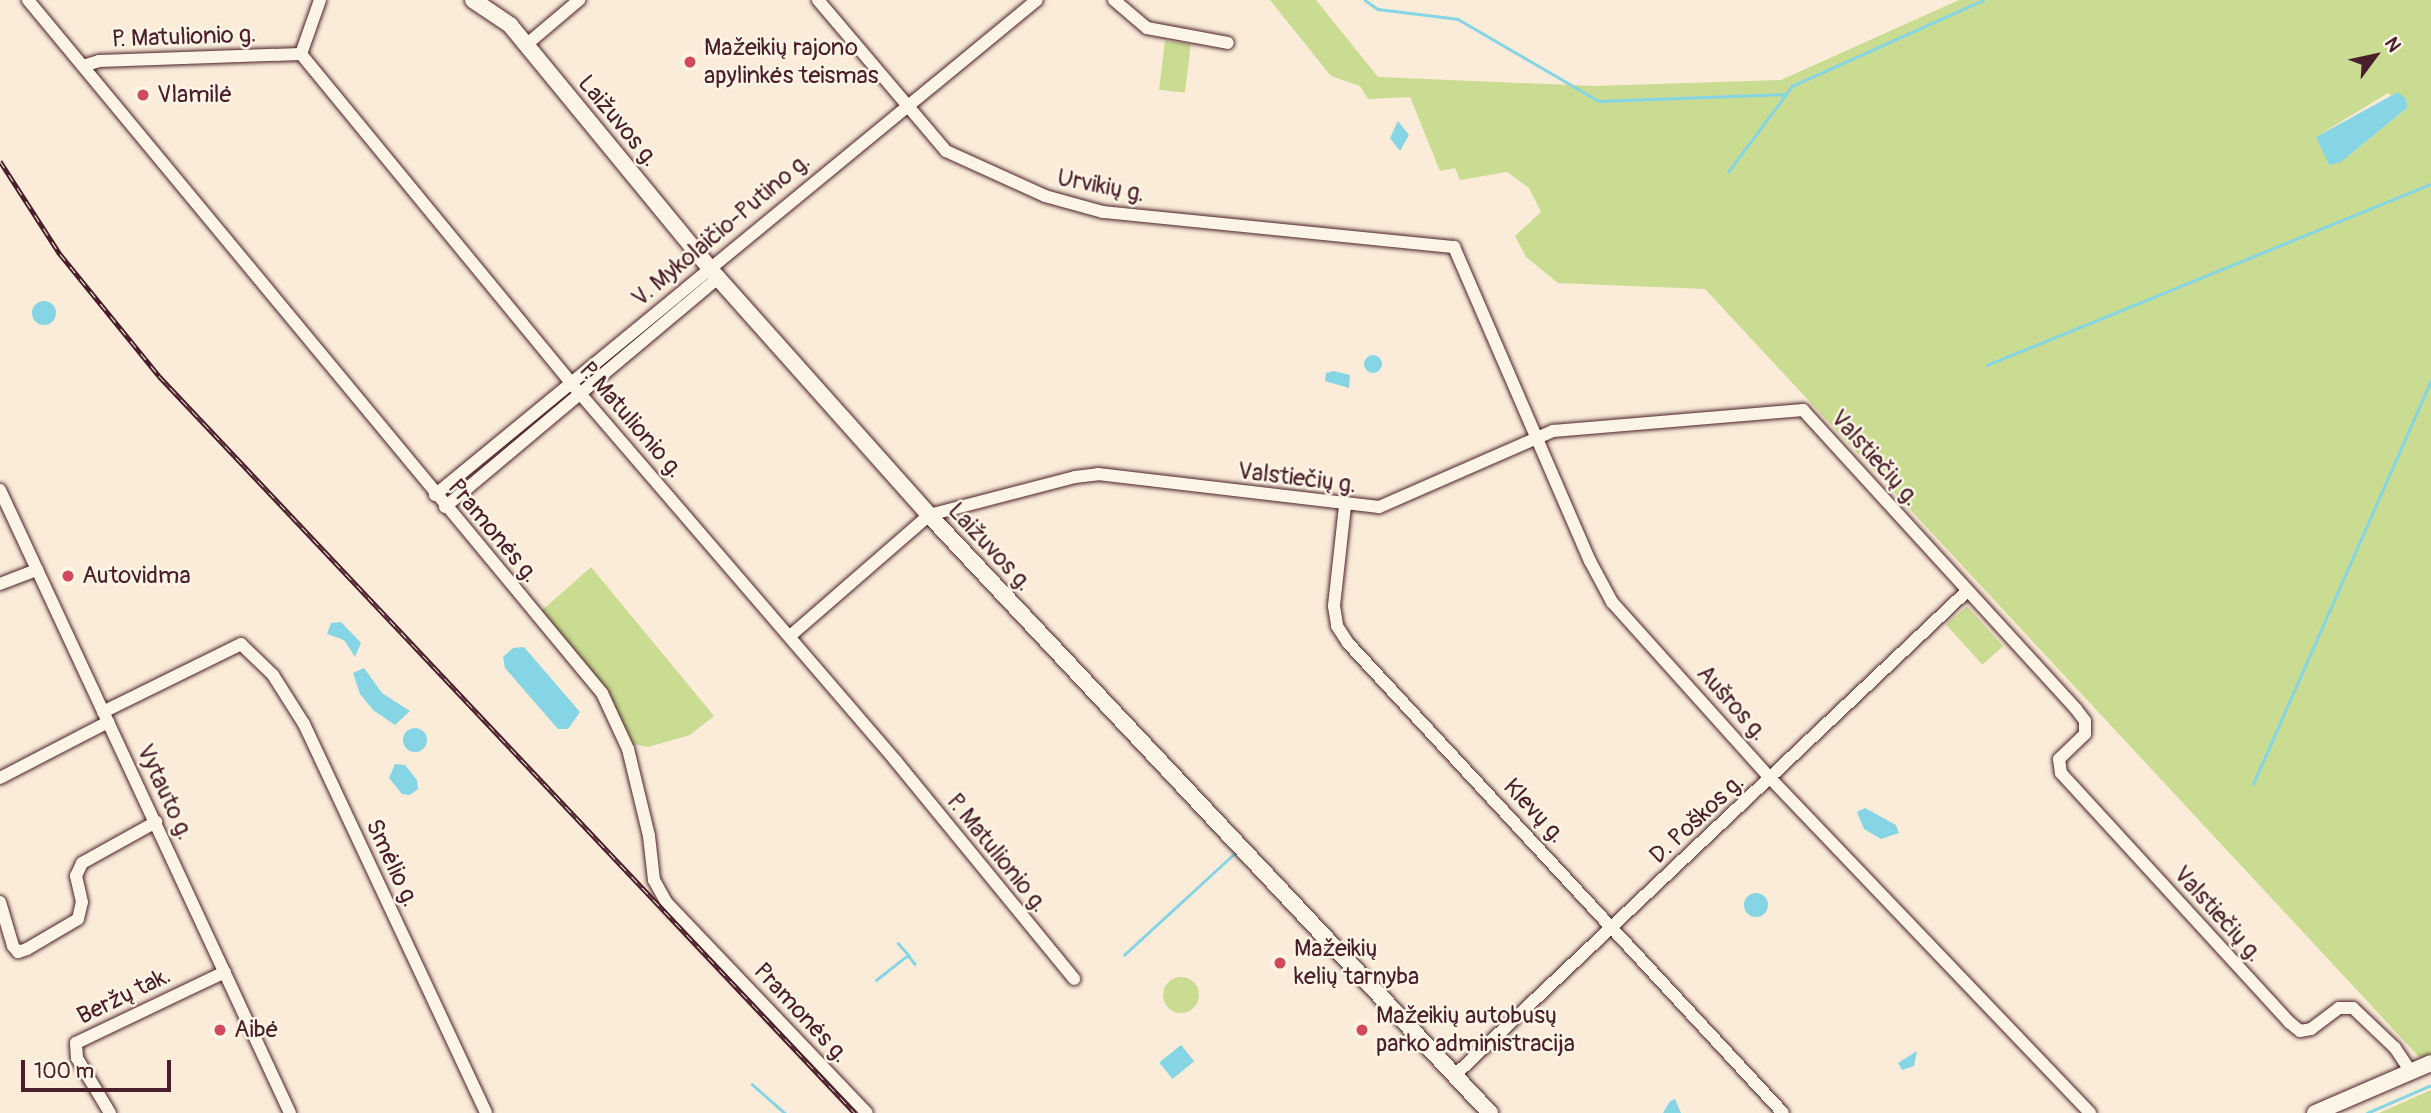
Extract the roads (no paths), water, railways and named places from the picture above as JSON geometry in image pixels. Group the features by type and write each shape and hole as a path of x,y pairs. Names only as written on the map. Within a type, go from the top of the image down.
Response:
{"main road":[{"name":"Laižuvos g.","path":"482,2 526,45 714,272 929,515 1489,1113"},
{"path":"2315,1113 2431,1063"}],"street":[{"name":"Pramonės g.","path":"28,0 445,508 601,693 628,749 649,836 654,880 666,902 867,1113"},
{"path":"301,54 320,0"},
{"path":"526,45 579,0"},
{"name":"Urvikių g.","path":"818,0 904,106 946,151 1074,206 1454,247"},
{"name":"V. Mykolaičio-Putino g.","path":"445,508 580,394 714,272 904,106 1037,0"},
{"path":"1114,0 1147,28 1228,43"},
{"name":"P. Matulionio g.","path":"83,66 99,61 301,54 580,394 790,636 1073,979"},
{"name":"Aušros g.","path":"1454,247 1534,436 1612,602 1771,779 2090,1113"},
{"name":"V. Mykolaičio-Putino g.","path":"435,495 570,382 714,272"},
{"name":"Valstiečių g.","path":"929,515 1098,474 1345,506 1379,507 1534,436 1553,431 1803,410 2085,721 2084,734 2059,759 2062,773 2289,1022 2300,1031 2311,1029 2339,1008 2353,1008 2395,1048 2410,1072"},
{"name":"Vytauto g.","path":"0,491 290,1113"},
{"name":"Klevų g.","path":"1345,506 1334,606 1337,626 1783,1113"},
{"path":"790,636 929,515"},
{"path":"0,584 37,570"},
{"name":"D. Poškos g.","path":"1454,1076 1967,591"},
{"name":"Smėlio g.","path":"106,717 241,643 282,687 304,724 486,1113"},
{"path":"0,778 106,717"},
{"path":"0,902 13,946 18,952 27,949 78,919 82,902 76,876 82,863 156,822"},
{"name":"Beržų tak.","path":"110,1113 77,1058 76,1043 225,972"}],"water":[{"path":"2398,92 2406,99 2407,108 2341,162 2329,165 2316,137"},
{"path":"1398,121 1409,135 1400,151 1390,138"},
{"path":"44,301 52,305 56,313 52,321 44,325 36,321 32,313 36,305"},
{"path":"1373,355 1379,358 1382,364 1379,370 1373,373 1367,370 1364,364 1367,358"},
{"path":"1334,371 1350,375 1349,388 1325,381 1326,373"},
{"path":"341,622 361,643 355,657 344,640 327,634 331,623"},
{"path":"524,647 580,712 568,729 558,729 505,668 503,657 513,648"},
{"path":"364,668 382,693 410,711 395,725 373,710 360,694 353,673"},
{"path":"415,728 424,731 427,740 424,749 415,752 406,749 403,740 406,731"},
{"path":"395,764 405,765 417,780 418,789 410,795 402,794 389,778"},
{"path":"1865,808 1896,825 1899,833 1881,839 1864,829 1857,812"},
{"path":"1756,893 1764,897 1768,905 1764,913 1756,917 1748,913 1744,905 1748,897"},
{"path":"1181,1045 1194,1061 1172,1079 1159,1063"},
{"path":"1917,1051 1914,1066 1902,1070 1898,1063"},
{"path":"1675,1099 1681,1113 1663,1113 1670,1101"}],"waterway":[{"path":"1365,0 1378,9 1458,19 1599,101 1786,94"},
{"path":"1728,172 1792,86 1983,0"},
{"path":"1987,365 2431,184"},
{"path":"2253,784 2431,381"},
{"path":"1124,955 1234,854"},
{"path":"876,980 908,955 898,944"},
{"path":"908,955 915,964"},
{"path":"752,1084 785,1113"},
{"path":"2367,1113 2429,1086"}],"railway":[{"path":"0,161 60,254 159,376 855,1113"}],"place":[{"name":"Mažeikių rajono apylinkės teismas","path":"690,62"},
{"name":"Vlamilė","path":"143,95"},
{"name":"Autovidma","path":"68,576"},
{"name":"Mažeikių kelių tarnyba","path":"1280,963"},
{"name":"Aibė","path":"220,1030"},
{"name":"Mažeikių autobusų parko administracija","path":"1362,1030"}]}
